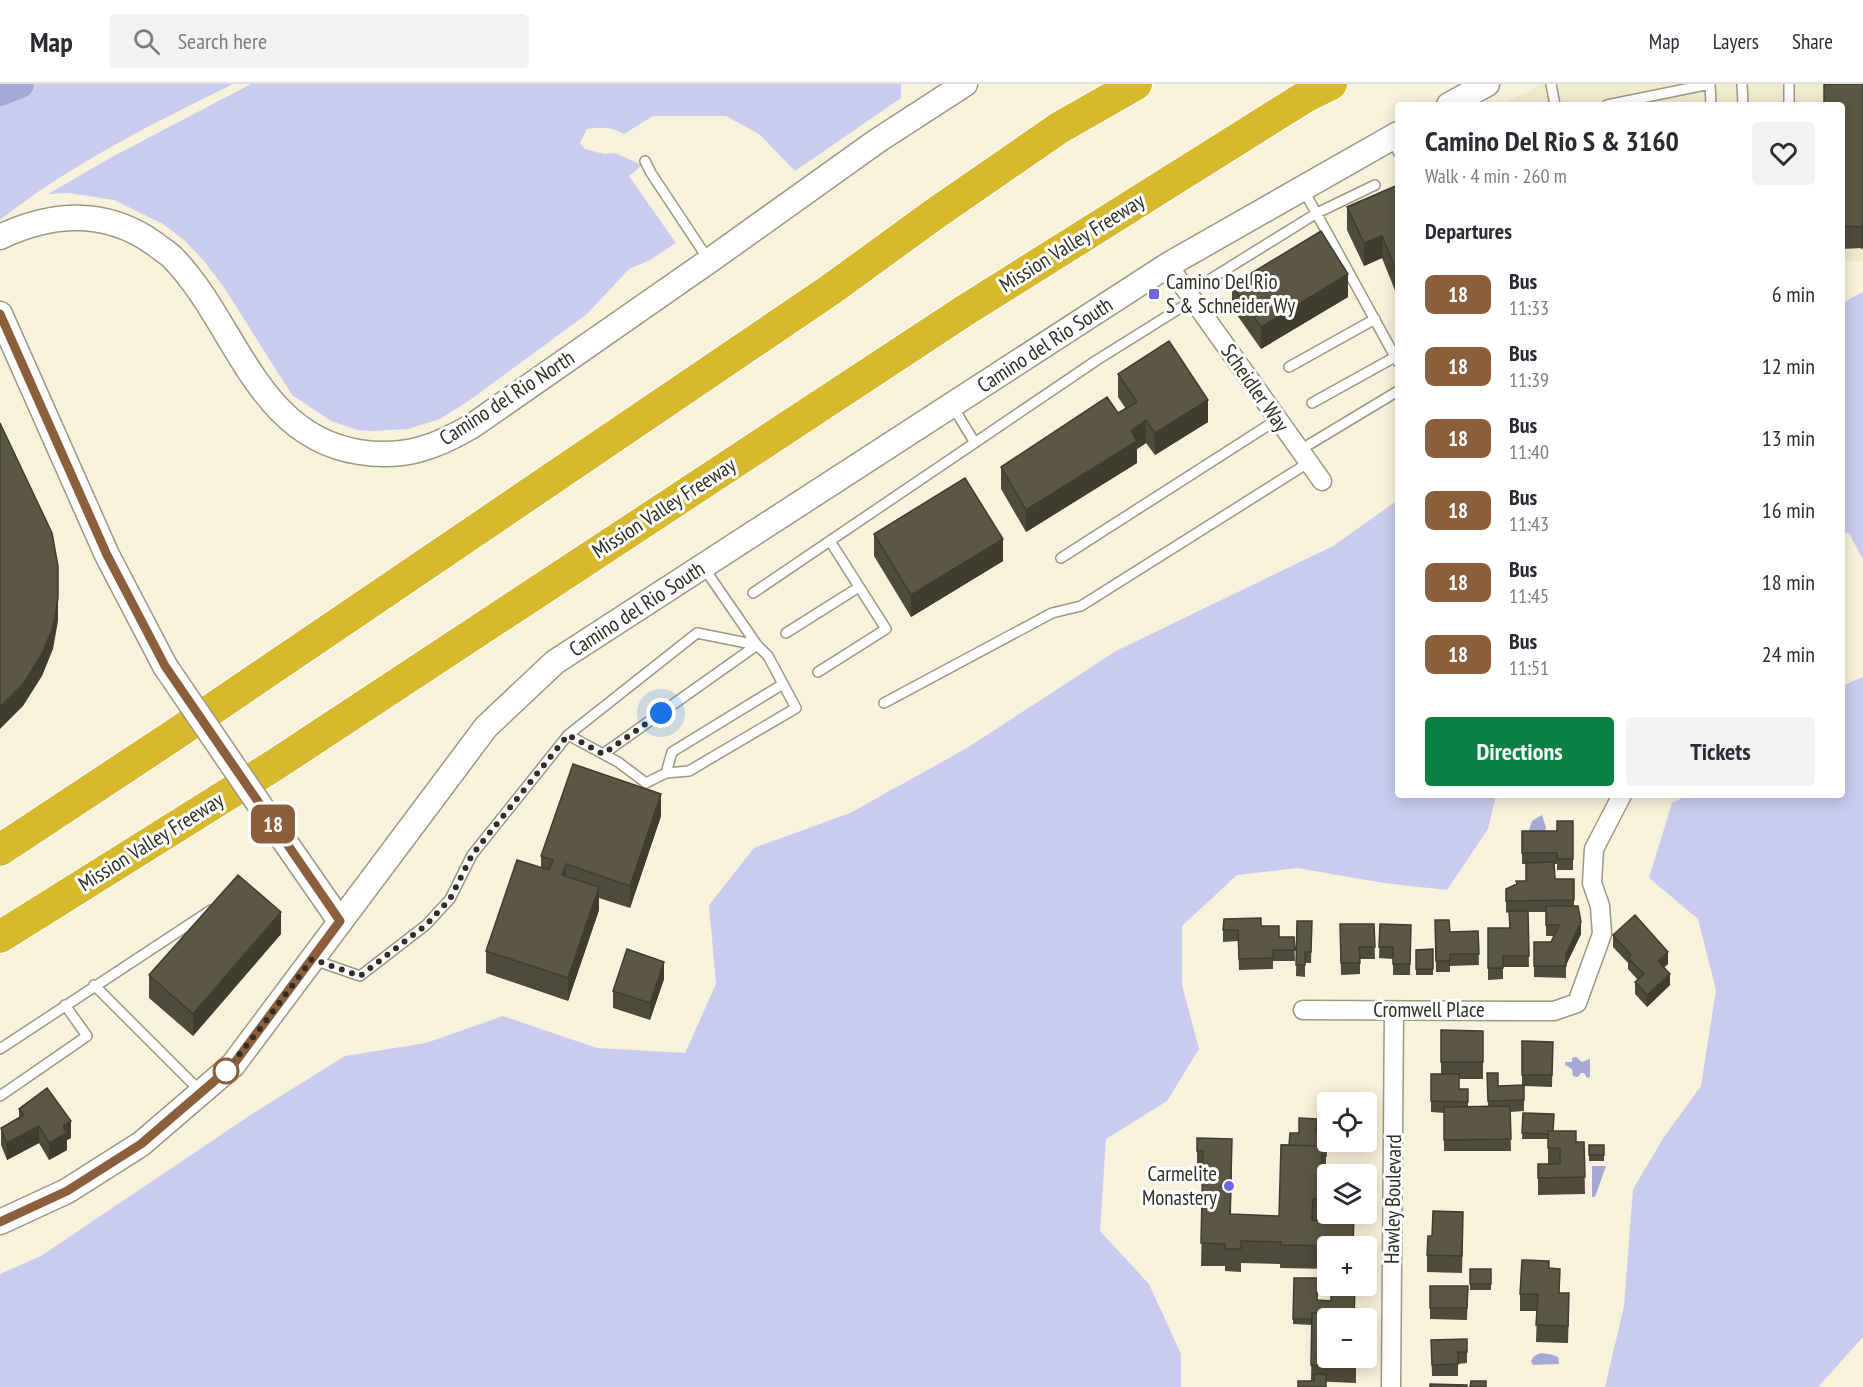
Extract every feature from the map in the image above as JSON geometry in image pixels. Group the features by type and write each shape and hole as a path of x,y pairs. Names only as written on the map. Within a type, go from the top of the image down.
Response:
{"highway":[{"path":"0,850 154,749 810,303 1059,128 1136,84"},
{"name":"Mission Valley Freeway","path":"0,937 273,766 964,311 1305,97 1331,84"}],"street":[{"name":"Camino del Rio North","path":"0,237 30,224 73,218 97,218 120,225 145,237 172,257 200,293 262,389 301,429 332,445 372,454 392,455 412,452 448,440 472,426 877,141 965,84"},
{"path":"1454,102 1487,84"},
{"name":"Camino del Rio South","path":"0,1222 67,1191 134,1149 233,1065 486,727 555,662 1168,265 1395,142"},
{"name":"Scheidler Way","path":"1168,265 1322,481"},
{"path":"0,314 107,555 165,666 340,921"},
{"name":"Cromwell Place","path":"1303,1010 1554,1011 1577,1003 1602,934 1600,906 1592,883 1594,849 1620,798"},
{"name":"Hawley Boulevard","path":"1391,1387 1394,1011"}],"lane":[{"path":"1551,84 1554,102"},
{"path":"1622,102 1710,84 1711,102"},
{"path":"1742,84 1743,102"},
{"path":"1789,84 1789,102"},
{"path":"645,160 709,261"},
{"path":"753,593 1317,213 1376,185"},
{"path":"1304,189 1395,352"},
{"path":"1289,367 1375,319"},
{"path":"1312,403 1395,355"},
{"path":"885,704 1052,613 1081,606 1395,393"},
{"path":"952,405 975,443"},
{"path":"1061,558 1278,419"},
{"path":"818,672 886,629 830,541"},
{"path":"568,735 603,754 646,783 666,773 689,771 796,708 768,656 757,645 702,566"},
{"path":"786,633 859,587"},
{"path":"312,959 360,976 426,925 450,899 472,855 568,735 698,633 757,645"},
{"path":"603,754 757,645"},
{"path":"666,773 672,752 783,684"},
{"path":"0,1049 94,985 222,903"},
{"path":"94,985 201,1092"},
{"path":"0,1096 87,1036 65,1005"}],"shaded area":[{"path":"0,84 233,84 142,130 84,163 0,220"},
{"path":"251,84 901,84 901,98 795,171 759,134 726,116 653,116 624,134 606,128 587,129 580,143 585,149 604,154 615,153 642,165 629,176 676,243 650,260 629,269 587,314 470,400 440,419 408,429 372,431 357,430 331,421 292,395 225,289 204,261 184,240 163,224 114,200 69,193 48,194 110,158"},
{"path":"1543,84 1863,84 1863,261 1845,262 1845,102 1505,102"},
{"path":"1863,292 1863,560 1849,533 1845,532 1845,301"},
{"path":"1395,502 1395,798 1495,798 1488,829 1447,890 1384,883 1297,868 1237,875 1182,926 1182,985 1199,1049 1167,1101 1106,1139 1100,1231 1149,1284 1181,1354 1181,1387 0,1387 0,1274 41,1256 252,1114 345,1056 426,1043 503,1016 597,1048 685,1053 716,984 709,905 754,848 850,813 967,748 1116,651 1333,546"},
{"path":"1863,677 1863,1337 1818,1387 1605,1387 1624,1306 1633,1189 1664,1137 1701,1086 1716,990 1698,919 1649,878 1672,803 1682,798 1845,798 1845,685"},
{"path":"1542,815 1546,828 1544,833 1528,833 1532,821"},
{"path":"1576,1057 1582,1062 1590,1059 1590,1077 1587,1078 1584,1073 1578,1077 1573,1076 1572,1069 1565,1065 1565,1062 1572,1062 1572,1058"},
{"path":"1592,1166 1606,1166 1595,1197 1592,1197"},
{"path":"1541,1353 1558,1357 1559,1364 1533,1365 1531,1361 1534,1356"}],"building":[{"path":"1824,84 1863,84 1863,226 1861,227 1845,226 1845,102 1824,102"},
{"path":"1395,186 1395,268 1382,236 1364,243 1347,207"},
{"path":"1321,231 1348,274 1261,327 1232,285"},
{"path":"1169,341 1208,400 1155,433 1146,420 1131,431 1137,441 1026,510 1001,467 1107,397 1118,413 1137,402 1118,374"},
{"path":"0,423 52,533 58,566 58,598 53,627 42,654 23,684 0,707"},
{"path":"965,478 1003,539 911,595 874,534"},
{"path":"573,764 661,794 630,886 566,864 562,875 599,887 568,978 486,951 517,860 549,870 553,860 541,856"},
{"path":"1557,821 1573,821 1573,859 1557,859 1557,853 1522,853 1522,831 1557,831"},
{"path":"1554,862 1555,879 1574,879 1574,900 1506,901 1506,889 1517,884 1516,881 1526,881 1526,863"},
{"path":"238,875 281,912 193,1014 149,975"},
{"path":"1546,906 1578,906 1581,922 1566,954 1566,966 1534,966 1534,942 1551,942 1559,925 1546,925"},
{"path":"1509,911 1528,911 1529,956 1503,956 1503,968 1488,968 1488,928 1510,928"},
{"path":"1635,915 1668,952 1658,961 1670,974 1647,995 1635,982 1644,974 1628,958 1631,955 1613,935"},
{"path":"1261,918 1261,926 1279,926 1279,937 1294,937 1295,950 1273,950 1273,958 1239,959 1238,930 1223,930 1224,919"},
{"path":"1435,920 1449,920 1450,932 1478,931 1479,954 1450,954 1450,961 1436,961"},
{"path":"1297,921 1312,921 1311,952 1305,952 1305,965 1296,965"},
{"path":"1340,924 1374,924 1375,947 1359,947 1360,963 1341,963"},
{"path":"1380,924 1411,925 1410,964 1393,964 1393,947 1379,947"},
{"path":"627,949 664,962 650,1003 613,991"},
{"path":"1433,949 1433,969 1416,969 1416,950"},
{"path":"1441,1030 1483,1031 1483,1062 1441,1062"},
{"path":"1522,1041 1553,1042 1552,1075 1522,1075"},
{"path":"1487,1073 1498,1073 1498,1086 1524,1085 1524,1100 1488,1101"},
{"path":"1431,1074 1459,1074 1459,1089 1468,1089 1468,1102 1431,1101"},
{"path":"47,1088 71,1121 63,1126 67,1133 49,1143 39,1126 7,1143 1,1128 24,1115 19,1109"},
{"path":"1510,1106 1511,1139 1444,1140 1444,1107"},
{"path":"1523,1113 1554,1114 1553,1131 1548,1131 1548,1134 1522,1133"},
{"path":"1299,1118 1317,1119 1317,1146 1281,1145 1289,1145 1290,1133 1299,1133"},
{"path":"1548,1131 1576,1131 1576,1142 1584,1142 1585,1177 1538,1178 1538,1164 1560,1164 1560,1148 1548,1148"},
{"path":"1197,1138 1232,1139 1230,1214 1279,1216 1281,1145 1317,1146 1317,1152 1322,1152 1321,1164 1317,1164 1317,1199 1313,1199 1312,1220 1317,1220 1317,1224 1354,1224 1353,1236 1317,1236 1317,1246 1241,1241 1241,1249 1225,1249 1225,1244 1201,1243 1203,1151 1197,1151"},
{"path":"1589,1145 1604,1145 1604,1155 1589,1155"},
{"path":"1433,1211 1463,1212 1462,1256 1427,1255 1428,1236 1432,1236"},
{"path":"1522,1260 1549,1261 1549,1268 1560,1269 1559,1293 1569,1293 1568,1326 1536,1325 1538,1294 1520,1294"},
{"path":"1470,1269 1491,1269 1491,1284 1470,1284"},
{"path":"1294,1278 1317,1278 1317,1300 1331,1301 1331,1296 1355,1296 1354,1308 1317,1308 1317,1313 1312,1313 1312,1319 1293,1319"},
{"path":"1430,1286 1468,1286 1467,1308 1430,1308"},
{"path":"1312,1313 1317,1313 1317,1365 1311,1365"},
{"path":"1467,1339 1467,1352 1458,1352 1458,1364 1432,1365 1431,1340"},
{"path":"1314,1374 1326,1374 1326,1387 1298,1387 1298,1381 1314,1381"},
{"path":"1471,1381 1486,1381 1486,1387 1470,1387"},
{"path":"1430,1384 1467,1385 1467,1387 1430,1387"}],"waterway":[{"path":"0,92 20,84"}],"bus line":[{"name":"18","path":"0,314 107,555 165,666 340,921 233,1065 141,1144 67,1191 0,1222"}],"place":[{"name":"Camino Del Rio S & Schneider Wy","path":"1154,294"},
{"name":"Carmelite Monastery","path":"1229,1186"}],"route":[{"path":"226,1071 233,1065 312,959 360,976 426,925 450,899 472,855 568,735 603,754 661,713"}]}
